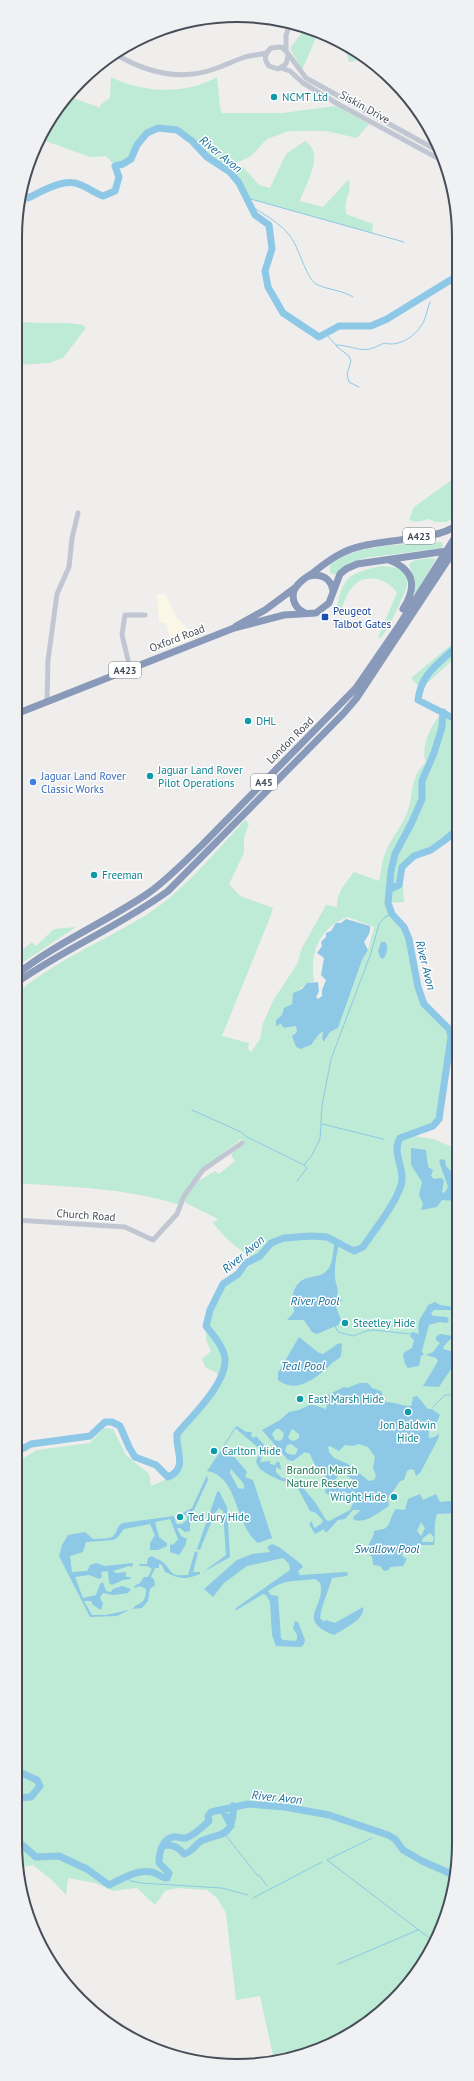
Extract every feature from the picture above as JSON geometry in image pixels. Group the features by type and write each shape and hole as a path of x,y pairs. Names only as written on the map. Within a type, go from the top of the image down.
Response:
{"highway":[{"name":"A423","path":"307,577 334,556 350,549 363,545 440,534 452,527"},
{"name":"London Road","path":"22,971 43,955 130,905 163,882 347,698 375,662 452,542"},
{"name":"A423","path":"333,593 337,580 346,569 364,563 452,549"},
{"name":"London Road","path":"22,979 46,963 133,914 168,891 343,714 356,699 452,555"},
{"path":"375,662 380,649 407,602 411,590 411,582 407,572 403,567 389,560"},
{"path":"316,575 324,576 332,585 333,593 329,603 322,609 316,613 307,614 299,610 294,602 293,595 296,586 307,577 316,575"},
{"name":"Oxford Road","path":"234,628 265,610 296,586"},
{"name":"Oxford Road","path":"22,711 234,628 279,616 307,614"}],"street":[{"path":"254,55 273,68 281,68 286,64 286,35 289,28"},
{"path":"120,57 146,70 181,75 198,74 216,69 246,56 266,53 286,35"},
{"path":"274,47 281,47 287,54"},
{"path":"266,53 267,63"},
{"name":"Siskin Drive","path":"287,54 306,78 433,148"},
{"name":"Siskin Drive","path":"281,68 290,71 303,83 349,110 437,158"},
{"path":"47,701 48,660 57,594 69,568 72,538 78,513"},
{"path":"130,668 122,635 125,614 145,615"},
{"name":"Church Road","path":"22,1220 125,1227 152,1240 177,1214 184,1196 203,1170 242,1144"}],"shaded area":[{"path":"157,594 165,594 177,618 196,637 172,647 166,623 159,622"}],"green space":[{"path":"303,32 316,37 302,70 290,48"},
{"path":"331,43 359,60 349,62 347,54"},
{"path":"111,77 137,86 164,90 191,87 205,83 217,77 220,108 222,113 282,113 336,106 369,124 357,138 326,131 289,131 267,139 251,156 224,169 210,160 182,135 173,130 164,128 155,129 146,134 138,144 130,159 125,163 115,166 106,156 90,157 45,141 58,118 73,98 101,108 100,105 110,98"},
{"path":"305,141 311,146 314,153 314,161 300,201 323,207 349,179 350,185 345,208 346,214 373,224 372,233 247,198 239,183 231,175 243,167 259,185 270,188 286,154"},
{"path":"22,322 83,325 86,328 63,358 49,363 22,365"},
{"path":"452,480 452,518 447,522 435,522 429,519 416,522 409,520 414,507"},
{"path":"442,542 443,546 441,548 365,558 350,563 336,575 330,573 330,565 341,558 368,549 382,546"},
{"path":"430,558 436,559 415,594 413,593 415,582 409,564 415,560"},
{"path":"381,566 397,568 402,571 407,579 407,584 402,599 390,624 381,638 378,637 397,593 383,581 377,579 365,579 359,581 349,591 338,616 336,612 341,591 348,579 360,572"},
{"path":"452,644 452,661 426,684 419,687 411,678"},
{"name":"Brandon Marsh Nature Reserve","path":"443,712 452,717 452,834 431,850 414,856 402,867 404,902 388,903 391,911 402,925 408,938 417,986 424,1004 446,1027 451,1037 439,1119 433,1126 408,1135 433,1139 452,1147 452,1858 445,1900 436,1926 423,1952 399,1986 368,2015 332,2037 306,2048 273,2056 260,1996 236,2000 226,1913 217,1898 207,1890 177,1888 165,1891 155,1905 137,1888 113,1891 95,1883 68,1878 66,1895 54,1882 33,1865 23,1866 22,1459 37,1450 90,1443 104,1428 113,1429 126,1455 149,1474 151,1486 172,1475 179,1467 181,1461 177,1434 221,1384 217,1373 205,1367 202,1359 211,1351 206,1340 206,1333 213,1309 226,1285 238,1278 255,1260 237,1248 222,1234 213,1223 218,1219 186,1203 185,1200 193,1185 215,1171 219,1174 235,1161 231,1155 243,1142 241,1139 202,1169 180,1205 140,1195 99,1189 22,1183 22,989 46,971 130,925 160,905 173,895 198,871 245,820 249,824 244,837 244,853 229,884 240,896 273,908 222,1036 249,1043 248,1049 251,1052 260,1039 263,1023 273,1001 297,964 302,948 326,905 337,907 338,897 354,872 379,881 382,863 387,849 407,813 414,781 420,768 426,762 424,750 434,723","holes":["348,917 374,927 368,950 362,960 338,1028 330,1032 325,1042 322,1039 323,1032 320,1033 308,1047 296,1047 294,1034 297,1032 296,1026 284,1028 280,1022 276,1025 276,1020 282,1015 284,1009 292,1004 293,993 308,983 314,981 313,961 315,951 324,934 338,921","335,1241 346,1242 355,1250 334,1245"]},
{"path":"76,927 22,963 22,950 32,942 36,946 54,929"}],"water":[{"path":"346,919 370,926 369,933 364,942 368,950 362,960 338,1028 330,1032 324,1042 322,1039 323,1032 320,1033 311,1045 301,1049 296,1047 292,1036 297,1032 296,1026 284,1028 280,1023 278,1026 276,1025 276,1020 282,1015 284,1008 292,1004 293,993 302,989 307,983 318,982 319,991 316,997 318,999 322,996 322,990 326,980 321,975 324,958 317,953 322,946 321,942 326,937 326,933 331,931 336,923 341,923"},
{"path":"381,942 385,942 387,946 383,959 380,957 378,951"},
{"path":"411,1148 426,1150 428,1167 433,1170 431,1176 434,1179 441,1178 444,1180 442,1193 445,1192 448,1187 439,1161 441,1159 445,1160 446,1166 452,1173 452,1201 442,1200 437,1207 421,1210 423,1204 419,1195 422,1182 411,1165"},
{"name":"River Pool","path":"335,1241 339,1243 335,1269 335,1278 338,1291 337,1296 342,1300 336,1307 341,1320 338,1325 317,1334 312,1332 304,1320 287,1320 294,1312 292,1297 295,1288 299,1282 304,1279 325,1273 329,1268 332,1259"},
{"path":"435,1302 440,1305 452,1307 452,1310 434,1310 431,1313 433,1316 447,1317 449,1320 447,1323 439,1322 429,1325 422,1351 424,1355 421,1356 419,1366 408,1368 405,1364 403,1355 412,1348 414,1340 410,1336 412,1332 419,1334 418,1324 428,1305"},
{"path":"440,1334 452,1336 443,1349 450,1351 452,1350 452,1368 439,1387 423,1386 438,1361 436,1358 426,1355 433,1352 440,1343 436,1340 436,1337"},
{"name":"Teal Pool","path":"299,1337 319,1353 323,1354 339,1343 342,1344 341,1356 313,1379 299,1385 292,1386 278,1380 278,1373"},
{"path":"360,1383 368,1383 372,1388 381,1391 386,1402 407,1406 411,1406 413,1397 417,1396 428,1409 432,1409 440,1415 436,1424 431,1428 429,1434 429,1438 435,1437 439,1433 438,1439 420,1473 416,1476 414,1470 411,1469 407,1471 404,1480 400,1481 388,1499 389,1506 368,1519 359,1521 354,1520 353,1517 360,1510 353,1510 345,1519 338,1520 327,1532 325,1532 324,1529 315,1534 309,1524 312,1521 315,1528 322,1523 323,1520 316,1513 310,1511 295,1483 282,1481 260,1469 256,1462 260,1449 235,1428 237,1426 246,1432 252,1432 251,1436 254,1438 256,1436 265,1446 260,1462 270,1461 270,1464 275,1465 277,1461 280,1463 281,1470 276,1467 276,1472 282,1478 296,1480 315,1502 326,1520 329,1521 350,1510 355,1499 346,1493 335,1496 327,1494 325,1492 327,1478 317,1469 310,1454 305,1452 293,1461 288,1460 262,1430 280,1420 289,1412 299,1410 311,1404 326,1409 327,1406 323,1399 324,1397 344,1387 347,1388","holes":["276,1429 279,1429 284,1433 283,1438 280,1441 275,1440 272,1434","292,1429 299,1434 299,1438 294,1441 290,1440 288,1437","291,1444 298,1449 295,1455 288,1454 285,1451 287,1445","358,1444 368,1447 375,1457 373,1468 376,1476 374,1480 369,1481 348,1464 334,1458 329,1452 328,1447 330,1446 339,1451 345,1445 354,1446","339,1473 345,1474 354,1481 349,1484 342,1484 336,1479"]},
{"path":"222,1449 233,1455 247,1472 245,1477 253,1480 272,1538 258,1543 250,1535 244,1525 231,1491 225,1482 217,1475 207,1471","holes":["231,1469 244,1484 244,1489 238,1488 230,1473"]},
{"path":"207,1475 208,1480 194,1510 190,1514 190,1531 185,1532 180,1528 177,1528 181,1536 187,1539 185,1546 179,1555 170,1552 170,1545 174,1544 178,1539 170,1519 155,1522 159,1537 167,1543 167,1546 158,1550 150,1550 150,1543 155,1535 150,1524 124,1529 117,1538 113,1540 86,1542 83,1552 70,1556 72,1572 87,1571 90,1565 96,1563 105,1566 133,1563 132,1567 129,1566 113,1571 116,1573 126,1572 126,1577 131,1577 130,1579 123,1580 112,1585 109,1583 108,1571 101,1572 102,1576 100,1579 89,1575 75,1577 83,1598 96,1595 100,1584 103,1582 106,1591 111,1592 113,1589 122,1586 131,1589 128,1593 114,1595 103,1593 100,1598 103,1604 101,1610 93,1605 91,1601 84,1601 92,1615 106,1615 129,1610 117,1616 90,1617 59,1556 62,1545 68,1535 85,1532 93,1539 109,1538 115,1534 119,1526 123,1523 174,1516 176,1524 182,1524 187,1520 187,1515 181,1514 192,1508"},
{"path":"219,1491 227,1507 230,1557 203,1572 226,1555 223,1511 219,1508 215,1513 200,1550 197,1549 217,1492"},
{"name":"Swallow Pool","path":"420,1494 423,1500 436,1494 440,1502 452,1502 452,1513 437,1514 435,1522 434,1545 418,1545 407,1554 403,1551 402,1556 407,1559 403,1566 390,1567 389,1570 384,1571 380,1566 373,1565 372,1557 367,1552 367,1549 373,1537 374,1531 387,1527 396,1509 405,1510 408,1499","holes":["421,1522 425,1528 421,1536 417,1531","430,1533 434,1537 433,1542 422,1542 423,1538"]},
{"path":"272,1544 279,1547 301,1564 303,1567 298,1571 300,1575 348,1573 347,1576 332,1578 320,1618 324,1622 326,1620 335,1623 363,1607 363,1611 358,1620 334,1635 322,1629 316,1624 314,1618 320,1599 320,1583 315,1579 286,1582 268,1591 271,1595 278,1596 281,1638 283,1640 295,1641 297,1639 297,1635 293,1628 295,1621 298,1622 305,1640 301,1647 276,1646 272,1635 270,1602 266,1595 263,1594 235,1611 236,1608 290,1570 289,1564 283,1558 247,1566 224,1583 213,1597 204,1589 237,1560 252,1554 270,1552 267,1547"},
{"path":"195,1551 198,1553 193,1572 200,1572 200,1574 182,1578 165,1572 162,1565 159,1564 159,1568 155,1568 151,1577 154,1579 155,1585 150,1589 148,1601 142,1608 132,1609 144,1600 146,1594 146,1589 140,1586 135,1588 134,1586 140,1583 144,1577 148,1577 152,1569 147,1566 140,1566 139,1564 147,1564 148,1558 152,1556 164,1563 173,1574 188,1575"}],"waterway":[{"name":"River Avon","path":"26,196 28,198 54,186 68,183 81,185 103,196 115,191 119,177 115,166 123,164 131,159 137,145 147,133 158,128 177,130 192,141 207,157 230,172 239,183 255,215 269,225 272,249 265,271 268,287 283,313 319,337 339,326 371,326 387,319 452,279"},
{"path":"247,198 404,242"},
{"path":"251,206 277,223 286,231 293,241 312,281 325,288 345,293 353,297"},
{"path":"326,334 336,345 364,350 384,343 400,343 414,334 423,324 430,302"},
{"path":"336,346 349,356 351,361 347,374 349,382 359,387"},
{"name":"River Avon","path":"452,651 427,676 420,691 418,700 452,717"},
{"name":"River Avon","path":"22,1449 31,1444 90,1436 105,1422 112,1422 120,1426 135,1457 156,1465 168,1477 178,1469 180,1464 177,1434 215,1389 224,1368 225,1359 223,1350 206,1326 210,1310 223,1284 238,1274 246,1263 260,1256 271,1243 284,1238 311,1236 327,1237 354,1251 363,1247 392,1205 397,1196 402,1180 397,1153 400,1138 433,1126 439,1119 451,1037 449,1029 424,1004 418,987 409,939 404,927 392,914 388,903 391,871 395,854 422,799 422,781 434,753 442,727 443,712"},
{"name":"River Avon","path":"390,889 399,885 402,867 414,856 431,850 452,834"},
{"path":"297,1181 307,1168 304,1165 312,1155 320,1139 322,1106 331,1059 371,953 379,924 385,917 392,914"},
{"path":"192,1110 241,1132 247,1137 304,1165"},
{"path":"322,1124 383,1139"},
{"path":"335,1326 338,1332 353,1336 366,1331 374,1330 410,1334"},
{"path":"433,1407 445,1395 452,1395"},
{"path":"222,1449 235,1428"},
{"name":"River Avon","path":"22,1773 37,1780 40,1786 31,1797 22,1798"},
{"name":"River Avon","path":"22,1845 36,1857 59,1856 87,1869 109,1885 129,1875 146,1871 156,1873 167,1878 169,1873 159,1863 162,1847 166,1840 173,1837 189,1837 209,1821 208,1816 211,1812 248,1804 285,1807 329,1815 388,1835 395,1839 403,1850 422,1861 450,1873"},
{"path":"163,1845 175,1846 184,1854 201,1841 227,1831 231,1824 233,1806"},
{"path":"223,1810 231,1826"},
{"path":"224,1833 267,1886"},
{"path":"372,1838 327,1860 428,1937"},
{"path":"253,1898 322,1862"},
{"path":"125,1877 131,1881 141,1883 222,1888 248,1895"},
{"path":"338,1964 418,1930"}],"place":[{"name":"NCMT Ltd","path":"274,97"},
{"name":"Peugeot Talbot Gates","path":"325,617"},
{"name":"DHL","path":"248,721"},
{"name":"Jaguar Land Rover Pilot Operations","path":"150,776"},
{"name":"Jaguar Land Rover Classic Works","path":"33,782"},
{"name":"Freeman","path":"94,875"},
{"name":"Steetley Hide","path":"345,1323"},
{"name":"East Marsh Hide","path":"300,1399"},
{"name":"Jon Baldwin Hide","path":"408,1412"},
{"name":"Carlton Hide","path":"214,1451"},
{"name":"Wright Hide","path":"394,1497"},
{"name":"Ted Jury Hide","path":"180,1517"}]}
